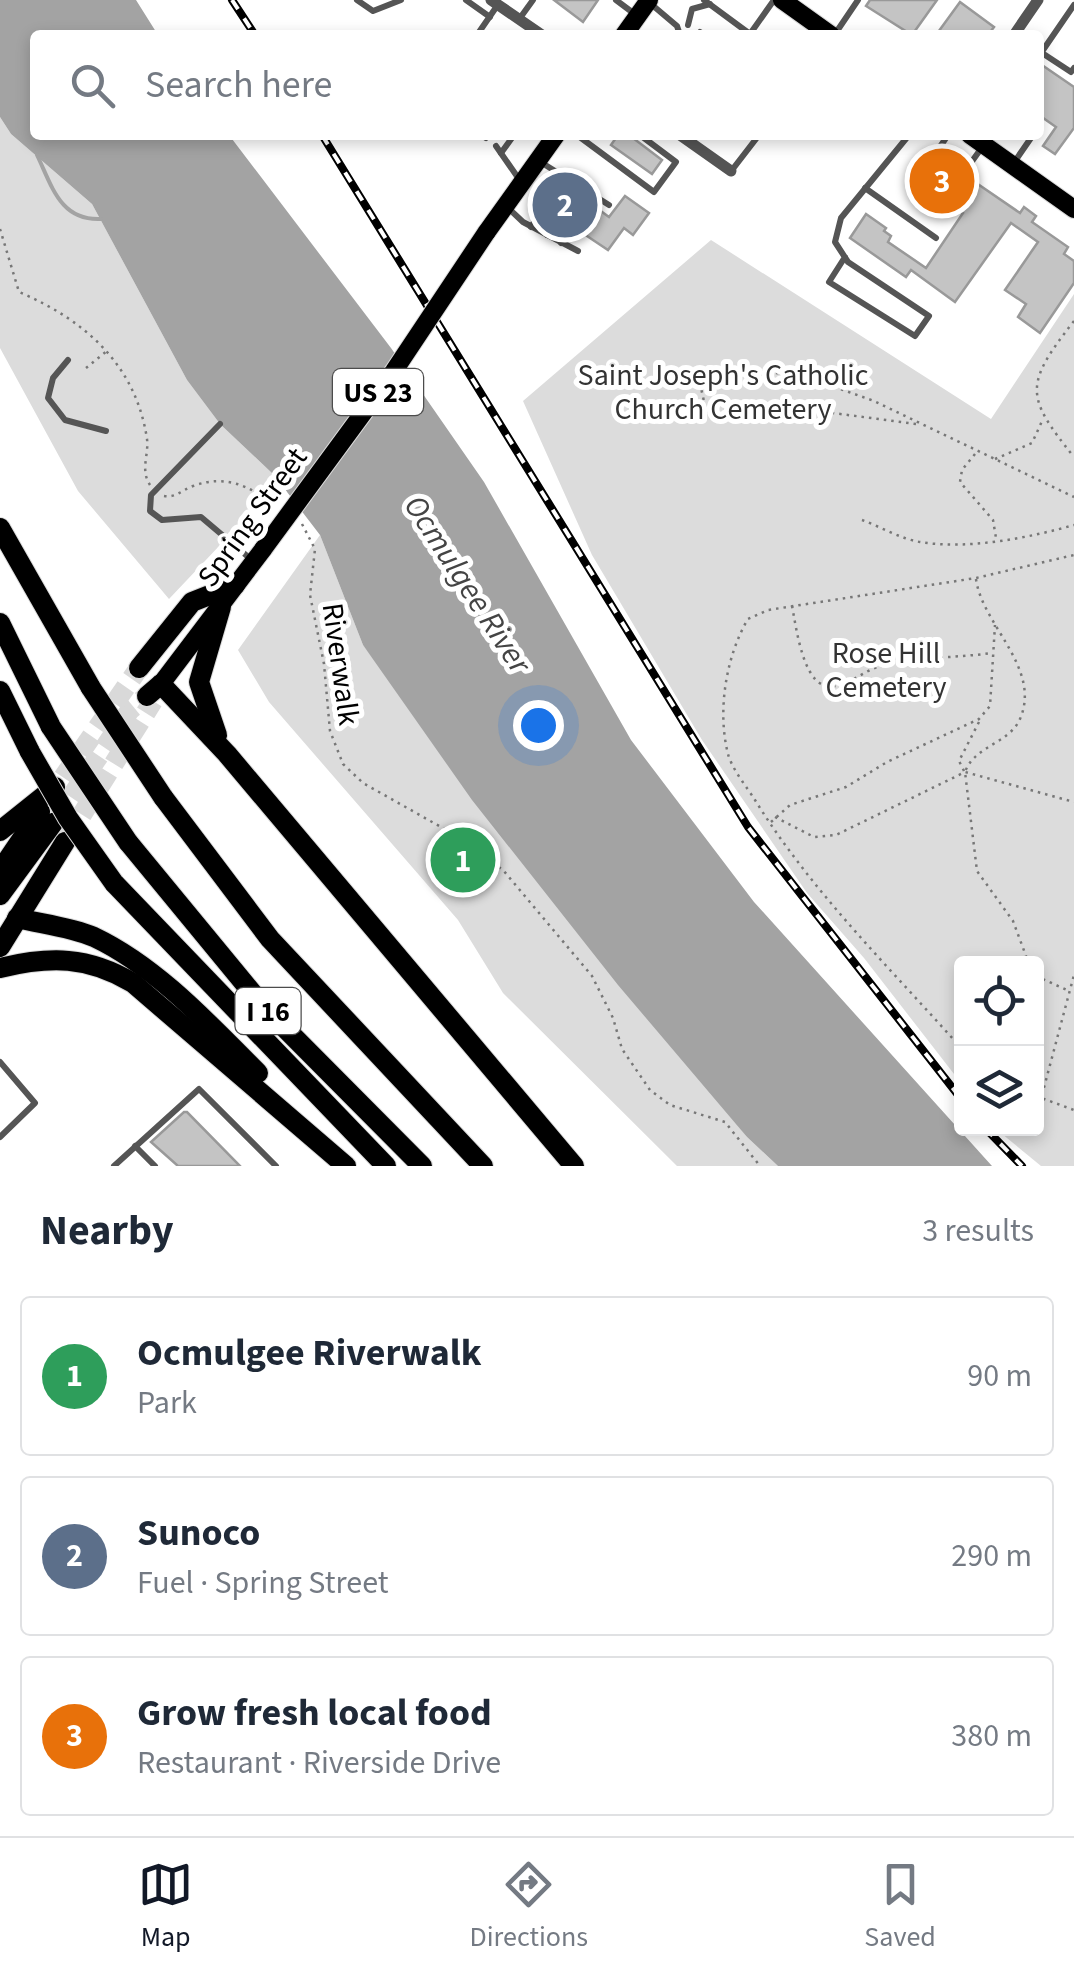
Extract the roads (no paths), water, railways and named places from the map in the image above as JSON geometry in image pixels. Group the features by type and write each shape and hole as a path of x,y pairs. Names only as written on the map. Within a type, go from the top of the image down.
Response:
{"highway":[{"name":"I 16","path":"0,528 91,688 163,797 270,939 484,1166"},
{"path":"138,668 192,602 235,585"},
{"path":"220,607 198,682 206,713 227,754"},
{"name":"I 16","path":"0,623 51,726 128,842 263,1006 422,1166"},
{"name":"I 16","path":"0,691 68,818 114,882 386,1166"},
{"path":"154,693 227,754 574,1166"},
{"name":"I 16","path":"0,719 30,752"},
{"path":"0,832 55,787"},
{"path":"0,871 47,817 0,895"},
{"path":"0,947 9,915 65,842"},
{"path":"9,915 92,936 168,987 267,1082 319,1141"},
{"path":"0,968 69,958 105,966 133,982 346,1166"}],"main road":[{"path":"782,0 826,30"},
{"path":"627,30 644,6"},
{"name":"Spring Street","path":"154,693 394,371 552,140"},
{"path":"976,140 1074,208"}],"street":[{"path":"494,2 535,30"},
{"path":"1017,30 1031,2"},
{"path":"687,140 732,171"}],"lane":[{"path":"357,0 373,11 400,0"},
{"path":"466,0 490,17"},
{"path":"520,20 533,0"},
{"path":"615,0 644,6 678,30"},
{"path":"754,30 782,0"},
{"path":"837,30 858,0"},
{"path":"1044,46 1074,5 1068,0"},
{"path":"481,30 494,2"},
{"path":"697,30 692,9 708,2 745,30"},
{"path":"1044,55 1071,72 1074,68"},
{"path":"508,140 498,149 522,182"},
{"path":"584,140 654,192 676,162 647,140"},
{"path":"732,171 755,140"},
{"path":"845,258 829,282 915,336 929,316 845,258 835,242 835,230 905,140"},
{"path":"945,140 914,184 917,199 936,211 976,140"},
{"path":"1012,165 1030,140"},
{"path":"538,160 609,206"},
{"path":"531,227 564,176"},
{"path":"572,195 578,186"},
{"path":"865,188 936,238"},
{"path":"561,243 593,195"},
{"path":"506,206 531,227 578,251"},
{"path":"547,235 558,216"},
{"path":"68,360 52,378 48,398 66,420 106,431"},
{"path":"220,424 148,502 155,516 172,521 201,516 259,555"},
{"path":"0,1062 35,1103 0,1137"},
{"path":"114,1166 200,1088 276,1166"},
{"path":"135,1146 156,1166"}],"water":[{"name":"Ocmulgee River","path":"0,0 136,0 155,30 30,30 30,140 233,140 391,348 484,482 631,740 754,902 954,1124 954,1136 965,1136 992,1166 778,1166 747,1137 618,985 472,800 363,645 320,535 274,475 220,424 187,380 92,204 11,134 0,117"}],"waterway":[{"path":"37,155 67,208 87,218 101,219"}],"tunnel":[{"path":"46,802 139,668"},
{"path":"54,822 130,710 147,696"},
{"path":"66,840 153,701"}],"railway":[{"path":"232,0 252,30"},
{"path":"325,140 748,827 954,1090"},
{"path":"993,1136 1022,1166"}],"place":[{"name":"Grow fresh local food","path":"942,181"},
{"name":"Sunoco","path":"565,205"},
{"name":"Ocmulgee Riverwalk","path":"463,860"}],"park label":[{"name":"Saint Joseph's Catholic Church Cemetery","path":"723,392"},
{"name":"Rose Hill Cemetery","path":"886,670"}]}
